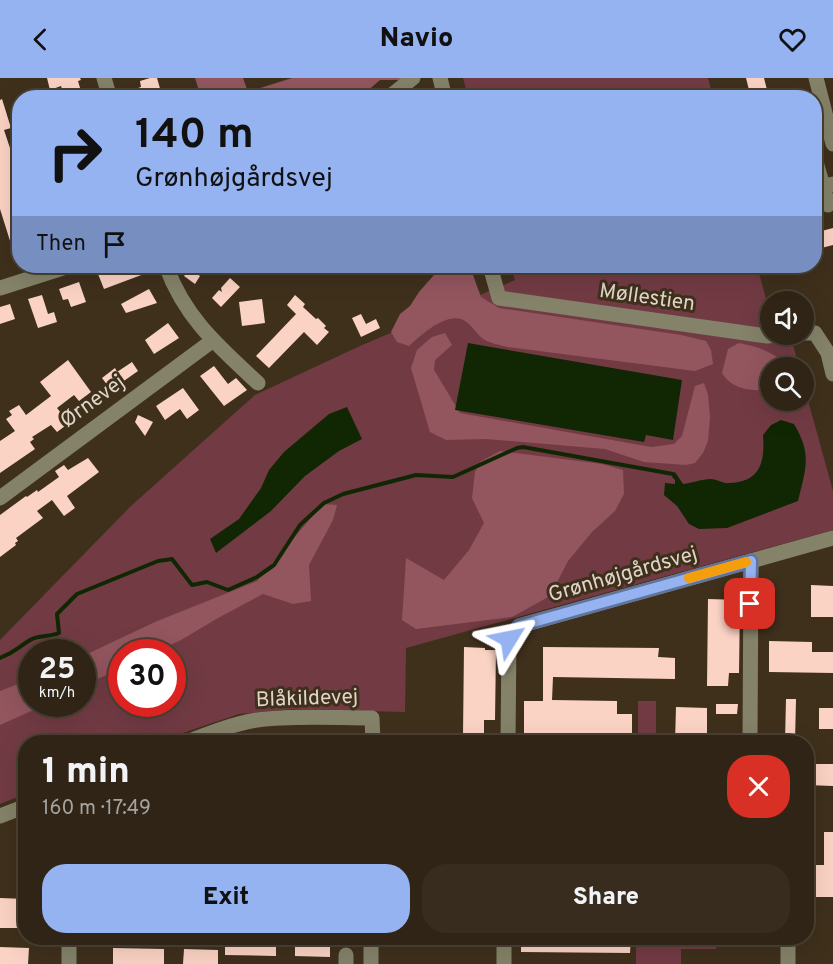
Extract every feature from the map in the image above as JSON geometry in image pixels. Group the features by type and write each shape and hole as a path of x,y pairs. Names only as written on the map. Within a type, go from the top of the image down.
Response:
{"street":[{"path":"398,90 413,78"},
{"path":"822,101 833,144"},
{"path":"828,185 828,205"},
{"path":"0,287 46,273"},
{"path":"169,273 185,307 212,341 258,383"},
{"name":"Møllestien","path":"492,273 499,298 760,335"},
{"path":"814,333 828,353 833,374"},
{"name":"Ørnevej","path":"0,498 212,341"},
{"name":"Grønhøjgårdsvej","path":"508,735 509,639 519,626 833,538"},
{"path":"750,735 751,561"},
{"name":"Blåkildevej","path":"206,735 243,723 287,717 372,718 372,735"},
{"path":"0,816 18,809"},
{"path":"69,945 69,964"},
{"path":"371,945 371,964"},
{"path":"504,945 504,964"},
{"path":"788,945 788,964"}],"shaded area":[{"path":"195,78 243,78 247,90 199,90"},
{"path":"292,78 405,78 403,80 380,80 368,90 254,90"},
{"path":"463,78 708,78 711,90 466,90"},
{"path":"436,273 471,273 481,297 499,308 681,335 706,341 711,350 713,364 695,371 508,347 485,340 467,322 454,318 433,326 409,346 397,342 391,332 400,314 410,306"},
{"path":"513,273 759,273 764,291 760,291 760,345 793,345 796,357 760,357 760,411 811,411 833,491 833,530 406,648 405,712 292,709 239,714 177,735 18,735 18,797 0,804 0,640 131,506 255,395 360,346 515,280"},
{"path":"445,333 452,345 435,360 434,370 460,413 651,447 674,444 682,436 695,386 704,383 708,395 710,417 708,441 703,453 695,463 686,465 644,462 605,449 486,439 446,440 430,432 411,368 417,350 432,337"},
{"path":"468,343 682,380 673,440 646,435 644,442 455,410"},
{"path":"739,343 753,346 778,357 760,357 760,390 737,386 726,379 722,373 728,349"},
{"path":"347,407 362,439 339,451 305,476 271,511 216,553 210,539 239,519 261,488 269,470 284,452 329,414"},
{"path":"781,420 794,424 805,453 805,470 798,501 727,528 699,529 689,524 677,506 664,495 665,483 675,484 672,477 675,472 683,484 708,479 727,483 748,479 759,468 762,461 763,435 771,425"},
{"path":"500,451 602,464 623,470 624,494 615,511 592,532 568,561 550,596 512,617 416,629 402,620 406,558 444,580 469,550 484,523 472,498 475,472 480,462"},
{"path":"323,504 337,505 333,520 309,565 311,601 293,604 263,594 183,639 119,639 155,622 257,581"},
{"path":"108,644 108,674 96,680 96,650"},
{"path":"18,684 18,717 0,725 0,691"},
{"path":"638,701 656,701 656,735 638,735"},
{"path":"636,945 716,945 716,949 681,949 681,964 636,964"}],"building":[{"path":"47,78 80,78 81,80 78,81 81,90 62,90 61,86 50,90"},
{"path":"157,78 160,90 135,90 141,87 140,81"},
{"path":"746,78 764,78 767,90 749,90"},
{"path":"2,99 11,128 4,130 12,154 12,247 0,209 0,100"},
{"path":"833,228 833,245 822,248 822,231"},
{"path":"144,273 144,274 104,289 98,274"},
{"path":"186,273 195,273 200,276 195,284 184,276"},
{"path":"230,278 240,287 221,307 212,298 219,290 222,292 221,288"},
{"path":"79,282 86,302 71,307 68,299 63,300 59,289"},
{"path":"149,289 157,303 126,313 121,304"},
{"path":"42,295 48,314 54,312 57,322 38,328 28,299"},
{"path":"295,295 305,304 303,307 316,319 318,318 329,332 317,345 304,332 269,368 256,356 296,314 287,305"},
{"path":"262,299 265,323 242,326 239,302"},
{"path":"10,304 15,319 0,324 0,307"},
{"path":"361,314 366,324 376,319 380,328 361,337 352,318"},
{"path":"168,323 179,338 154,354 145,340"},
{"path":"68,360 91,392 79,401 74,395 57,408 69,423 57,432 51,425 32,437 34,439 30,442 35,449 0,473 0,441 15,431 6,419 12,415 9,411 19,405 26,415 51,396 40,382"},
{"path":"132,362 138,371 111,390 102,378 115,368 117,372"},
{"path":"214,366 228,384 236,378 247,390 224,406 200,376"},
{"path":"183,388 199,410 187,419 180,409 165,420 156,406"},
{"path":"138,415 153,422 145,436 135,422"},
{"path":"88,458 99,472 67,496 75,508 64,516 52,500 37,511 43,518 16,538 18,541 16,545 0,557 0,515 26,496 37,490 38,492 59,477 55,471 64,465 68,470"},
{"path":"811,585 833,586 833,617 811,617"},
{"path":"708,599 740,600 739,673 729,673 728,686 707,686"},
{"path":"769,641 812,642 812,652 833,652 833,673 769,672"},
{"path":"464,647 496,650 495,720 484,720 484,735 463,735"},
{"path":"543,647 659,648 658,657 675,658 675,679 553,677 552,700 617,701 617,714 632,714 632,735 524,734 524,701 543,701"},
{"path":"786,699 796,699 795,735 785,735"},
{"path":"716,704 738,704 737,714 716,714"},
{"path":"676,707 707,708 707,735 675,735"},
{"path":"819,708 833,708 833,729 819,729"},
{"path":"814,764 833,764 833,786 814,785"},
{"path":"824,832 833,832 833,897 814,897 814,865 824,865"},
{"path":"0,898 18,899 18,928 0,928"},
{"path":"225,945 276,945 276,956 225,955"},
{"path":"295,945 330,945 330,957 295,956"},
{"path":"482,945 482,947 443,946"},
{"path":"521,945 631,945 630,953 521,952"},
{"path":"0,947 29,948 28,964 0,964"},
{"path":"113,948 164,949 164,964 113,964"},
{"path":"184,949 218,950 218,964 183,964"}],"waterway":[{"path":"0,658 33,638 59,633 57,614 77,594 158,561 172,559 192,585 207,582 228,590 257,577 274,565 300,525 324,503 343,494 416,475 453,477 523,447 673,474"}],"slow traffic":[{"path":"689,578 746,562"}],"route":[{"path":"509,639 519,626 751,561 750,604"}]}
